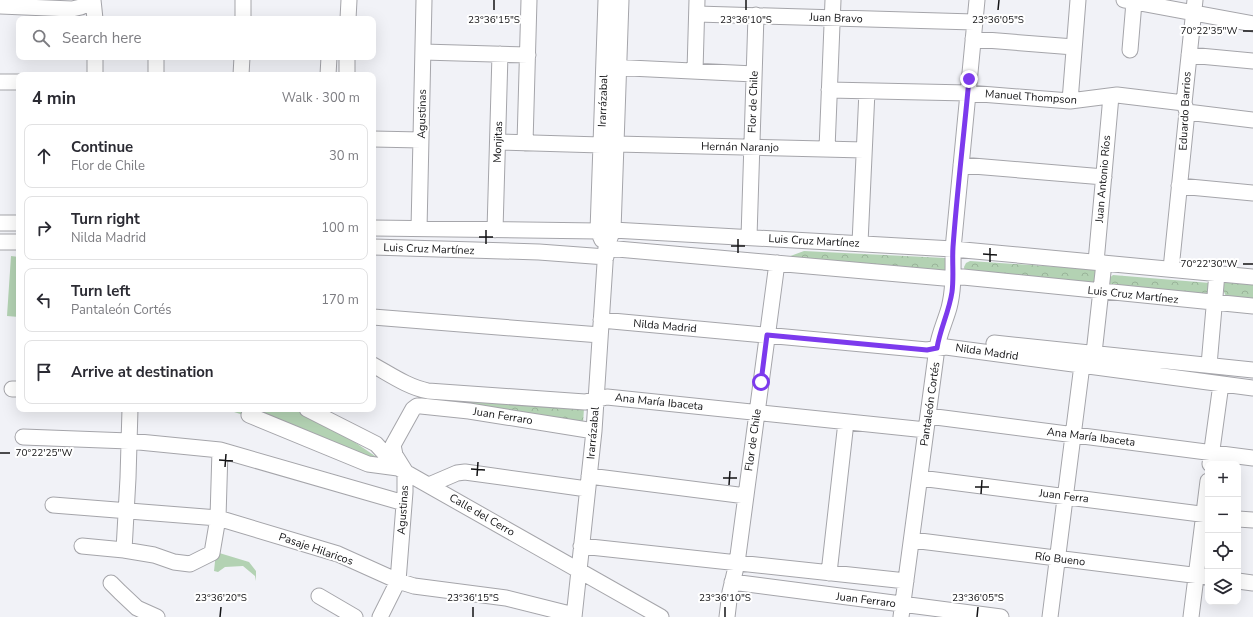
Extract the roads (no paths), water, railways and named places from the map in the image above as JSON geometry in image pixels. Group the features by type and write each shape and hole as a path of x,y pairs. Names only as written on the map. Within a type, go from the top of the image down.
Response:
{"street":[{"path":"0,6 67,4 81,7 92,0 95,16"},
{"path":"243,0 243,16"},
{"path":"348,16 349,0"},
{"name":"Agustinas","path":"419,228 424,0"},
{"path":"525,143 529,0"},
{"name":"Irarrázabal","path":"574,616 594,431 606,252 613,230 616,144 606,0"},
{"name":"Irarrázabal","path":"606,252 598,231 601,145 621,0"},
{"path":"827,149 833,0"},
{"name":"Pantaleón Cortés","path":"902,611 938,343 949,308 954,278 953,248 977,0"},
{"path":"1070,101 1078,0"},
{"path":"1130,50 1129,1 1194,6 1253,24"},
{"name":"Eduardo Barrios","path":"1171,269 1194,6"},
{"path":"695,71 697,7"},
{"name":"Juan Bravo","path":"697,7 756,16 974,22"},
{"name":"Flor de Chile","path":"749,237 756,16"},
{"path":"973,39 1074,47"},
{"path":"423,52 528,55"},
{"name":"Monjitas","path":"495,230 500,54"},
{"path":"1189,55 1253,61"},
{"path":"95,60 95,72"},
{"path":"156,60 156,72"},
{"path":"241,72 242,60"},
{"path":"328,72 329,60"},
{"path":"347,60 347,72"},
{"path":"611,67 754,74"},
{"path":"0,82 16,82"},
{"name":"Manuel Thompson","path":"829,90 968,93 1070,101 1123,96 1253,120"},
{"path":"860,243 867,91"},
{"name":"Juan Antonio Ríos","path":"1094,353 1101,291 1100,262 1104,177 1111,96"},
{"path":"376,139 421,140"},
{"path":"498,142 601,145"},
{"name":"Hernán Naranjo","path":"616,144 864,150"},
{"path":"961,165 1104,177"},
{"path":"1179,186 1253,193"},
{"path":"0,223 16,223"},
{"name":"Luis Cruz Martínez","path":"376,228 613,230 953,248 1253,277"},
{"path":"0,242 16,242"},
{"name":"Luis Cruz Martínez","path":"376,247 539,252 606,252 777,263 944,278 963,278 1253,306"},
{"name":"Flor de Chile","path":"727,617 746,496 777,263"},
{"path":"1209,365 1217,273"},
{"name":"Nilda Madrid","path":"376,317 767,335 927,350 938,343 1094,353 1253,370"},
{"name":"Nilda Madrid","path":"938,343 946,347 1253,388"},
{"path":"1050,617 1082,365"},
{"name":"Ana María Ibaceta","path":"376,367 410,385 428,391 585,402 607,397 846,422 927,423 1073,435 1211,458 1253,458"},
{"path":"1211,458 1221,384"},
{"name":"Juan Ferraro","path":"413,409 417,406 421,406 469,411 594,431"},
{"name":"Agustinas","path":"381,617 398,581 404,503 402,470 393,445 413,409"},
{"path":"124,550 130,412"},
{"name":"Calle del Cerro","path":"313,412 376,444 402,470 661,617"},
{"path":"249,415 368,464 402,470"},
{"path":"829,573 846,422"},
{"path":"23,437 129,441 220,450 404,503"},
{"path":"82,546 124,550 154,555 174,562 190,564 212,553 218,518 220,450"},
{"path":"429,485 457,473 465,472 746,496"},
{"name":"Juan Ferra","path":"920,478 1205,514"},
{"name":"Pasaje Hilaricos","path":"54,505 218,518 338,554 398,581 414,586 506,598 574,616"},
{"path":"1241,518 1253,520"},
{"path":"1191,617 1202,576 1205,530"},
{"name":"Río Bueno","path":"912,540 1202,576"},
{"name":"Juan Ferraro","path":"581,546 906,581"},
{"path":"1241,581 1253,583"},
{"name":"Juan Ferraro","path":"732,582 902,611 1001,617"},
{"path":"111,583 137,608 157,617"},
{"path":"319,596 355,617"}]}
